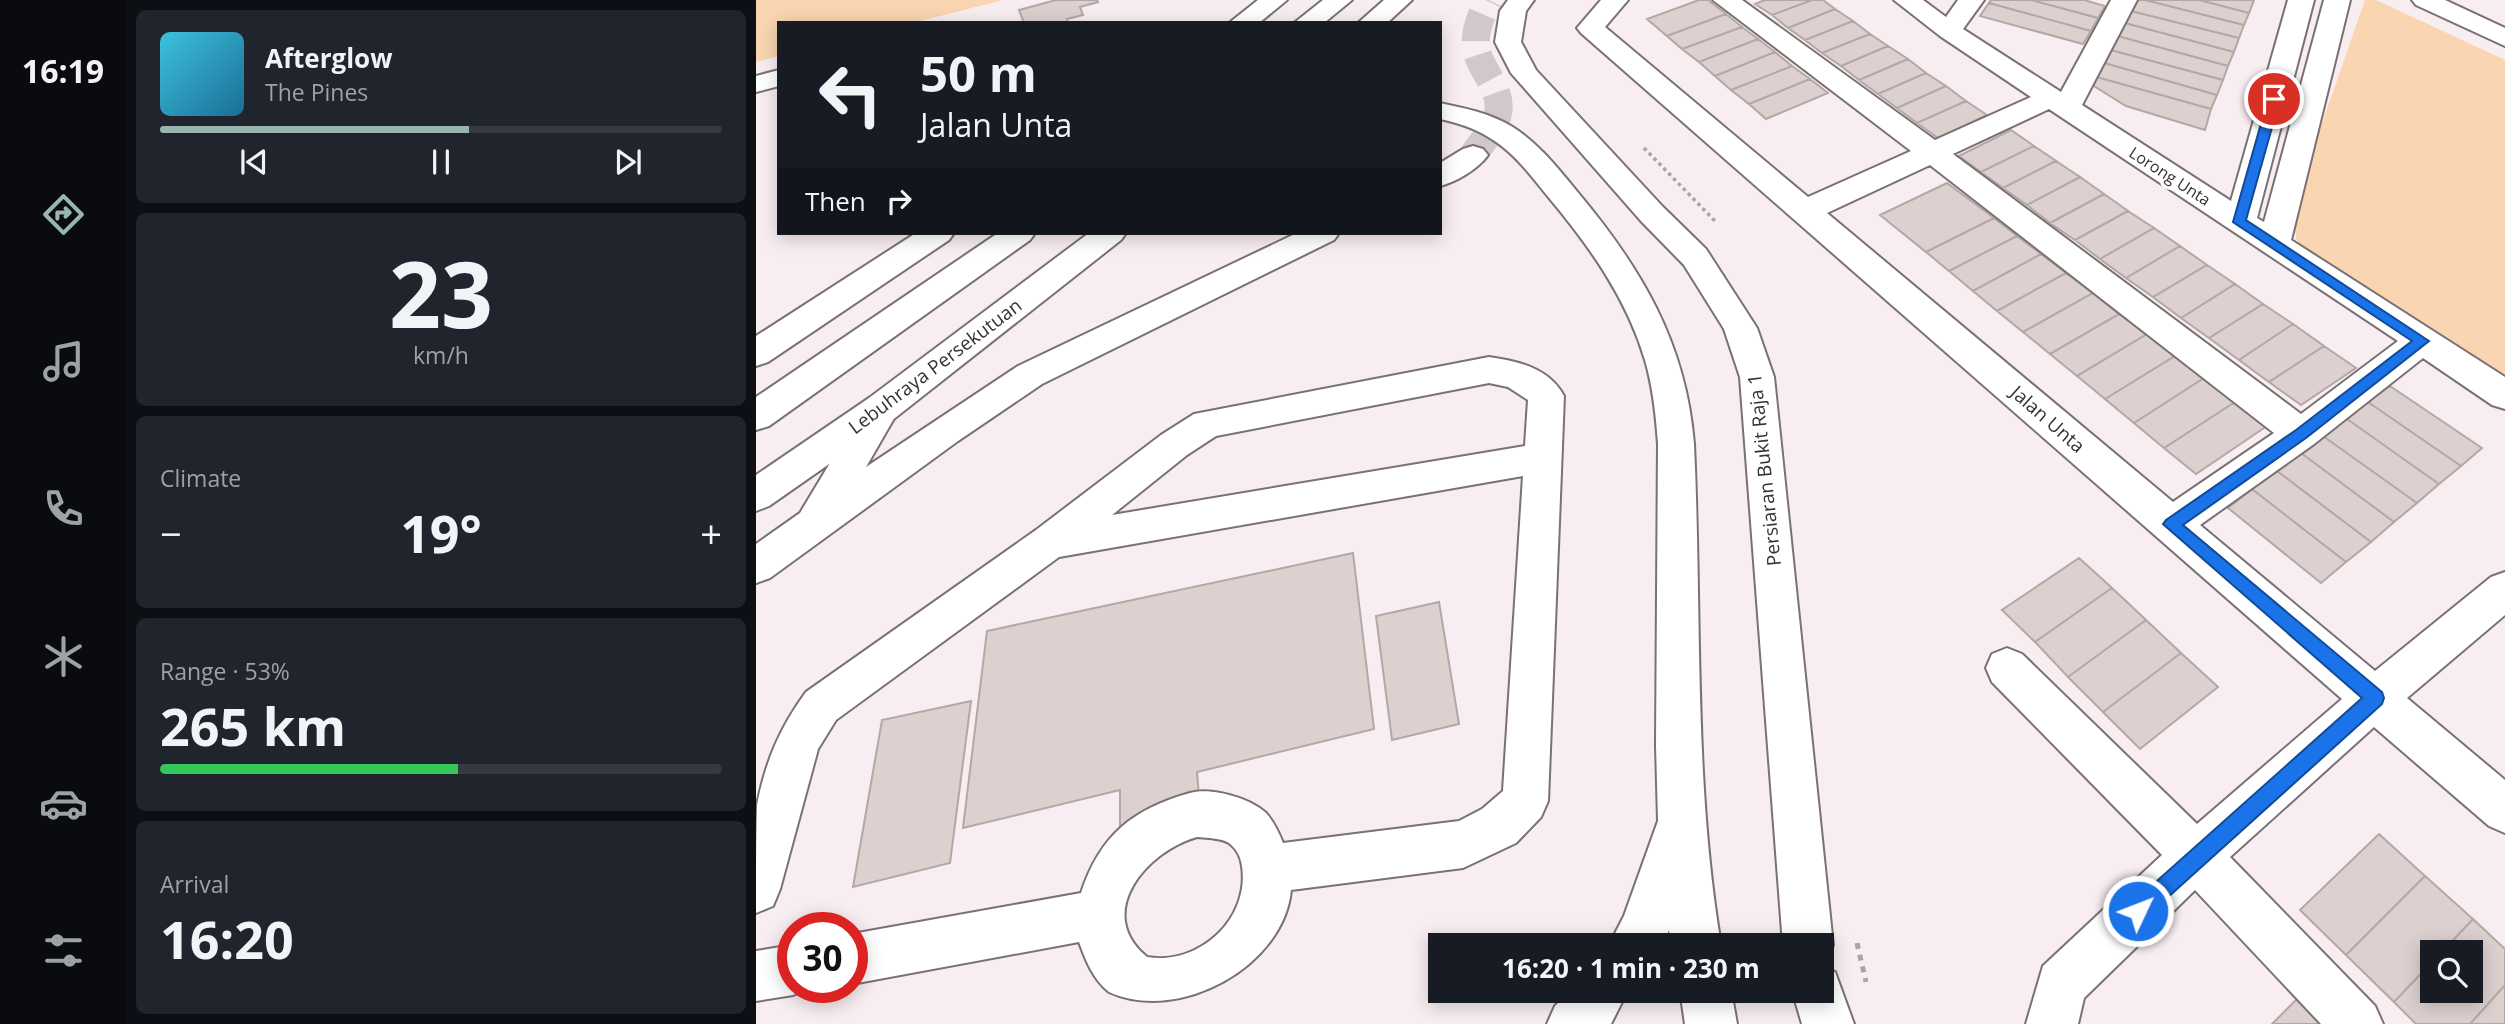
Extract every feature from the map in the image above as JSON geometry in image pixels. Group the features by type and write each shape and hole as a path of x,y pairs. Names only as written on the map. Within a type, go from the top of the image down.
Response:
{"main road":[{"path":"1244,21 1273,0"},
{"path":"1310,21 1339,0"},
{"path":"1373,21 1399,0"},
{"name":"Persiaran Bukit Raja 1","path":"1521,0 1513,11 1508,42 1524,73 1652,214 1695,257 1740,328 1757,377 1807,933"},
{"name":"Jalan Unta","path":"1615,0 1590,28 2505,810"},
{"path":"1726,0 1933,153 2301,434"},
{"path":"1931,11 1971,0"},
{"path":"1805,211 1933,153 2059,103 2124,0"},
{"path":"2239,222 2301,0"},
{"path":"2274,244 2337,0"},
{"path":"2425,0 2505,38"},
{"name":"Lorong Unta","path":"1931,11 2059,103 2505,395"},
{"path":"756,84 777,79"},
{"path":"1442,111 1486,122 1504,131 1524,148 1590,226 1624,274 1650,329 1669,386 1675,452 1681,821 1695,933"},
{"path":"1442,176 1473,155"},
{"path":"756,353 935,235"},
{"path":"756,416 1016,235"},
{"name":"Lebuhraya Persekutuan","path":"756,495 882,408 1107,235"},
{"path":"756,566 946,430 1030,375 1320,235"},
{"path":"2171,524 2301,434 2422,341"},
{"path":"756,889 798,740 821,706 1050,542 1174,445 1207,424 1489,370 1514,374 1532,381 1546,396 1525,801 1499,826 1463,844 1268,869"},
{"path":"812,526 882,408"},
{"path":"1050,542 1541,458"},
{"path":"2052,1024 2061,984 2196,856 2375,698 2505,590"},
{"path":"2007,668 2196,856 2357,1024"},
{"path":"1197,814 1223,817 1245,826 1261,845 1268,869 1267,897 1257,924 1239,950 1214,970 1186,982 1157,985 1132,978 1113,963 1102,940 1099,914 1107,885 1122,858 1153,831 1171,821 1197,814"},
{"path":"1642,933 1681,821"},
{"path":"868,956 1099,914"},
{"path":"756,976 777,973"},
{"path":"1573,1024 1594,1003"},
{"path":"1707,1003 1711,1024"},
{"path":"1821,1003 1828,1024"}],"shaded area":[{"path":"756,0 1003,0 920,21 777,21 777,57 756,62"},
{"path":"2365,0 2376,0 2505,60 2505,388 2308,258 2296,238 2293,207"}],"building":[{"path":"1056,0 1098,2 1080,7 1083,15 1067,19 1068,21 1023,21 1019,10"},
{"path":"1699,0 1708,0 1726,14 1667,36 1647,19"},
{"path":"1765,0 1812,0 1772,15 1755,4"},
{"path":"1812,0 1823,0 1835,9 1788,28 1772,15"},
{"path":"1991,0 2031,0 2098,18 2091,31 1989,3"},
{"path":"2031,0 2084,0 2105,6 2098,18"},
{"path":"2132,0 2145,0 2244,25 2239,38 2127,10"},
{"path":"2145,0 2199,0 2249,13 2244,25"},
{"path":"2199,0 2254,0 2249,13"},
{"path":"1989,3 2091,31 2083,44 1980,16"},
{"path":"1835,9 1853,21 1805,40 1788,28"},
{"path":"2127,10 2239,38 2234,52 2121,22"},
{"path":"1726,14 1742,27 1682,49 1667,36"},
{"path":"1853,21 1870,34 1822,53 1805,40"},
{"path":"2121,22 2234,52 2228,66 2114,35"},
{"path":"1742,27 1758,39 1699,62 1682,49"},
{"path":"1870,34 1888,46 1841,66 1822,53"},
{"path":"2114,35 2228,66 2223,80 2107,49"},
{"path":"1758,39 1775,52 1715,76 1699,62"},
{"path":"1888,46 1908,59 1859,80 1841,66"},
{"path":"2107,49 2223,80 2217,95 2101,62"},
{"path":"1775,52 1792,66 1731,90 1715,76"},
{"path":"1908,59 1926,73 1878,94 1859,80"},
{"path":"2101,62 2217,95 2211,109 2093,76"},
{"path":"1792,66 1810,79 1749,104 1731,90"},
{"path":"1926,73 1946,86 1897,108 1878,94"},
{"path":"2093,76 2211,109 2205,130 2126,106 2089,83"},
{"path":"1810,79 1828,93 1766,119 1749,104"},
{"path":"1946,86 1966,101 1917,123 1897,108"},
{"path":"1966,101 1987,115 1938,138 1917,123"},
{"path":"2011,130 2034,146 1981,172 1959,156"},
{"path":"2034,146 2056,161 2003,188 1981,172"},
{"path":"2056,161 2080,177 2027,205 2003,188"},
{"path":"2080,177 2104,194 2050,223 2027,205"},
{"path":"1947,183 1994,218 1926,252 1880,215"},
{"path":"2104,194 2128,211 2075,240 2050,223"},
{"path":"2128,211 2154,228 2100,259 2075,240"},
{"path":"1994,218 2017,236 1949,271 1926,252"},
{"path":"2154,228 2180,246 2126,278 2100,259"},
{"path":"2017,236 2041,254 1973,291 1949,271"},
{"path":"2180,246 2207,265 2153,297 2126,278"},
{"path":"2041,254 2066,273 1997,311 1973,291"},
{"path":"2207,265 2235,284 2181,318 2153,297"},
{"path":"2066,273 2093,293 2023,332 1997,311"},
{"path":"2235,284 2263,304 2209,338 2181,318"},
{"path":"2093,293 2119,314 2050,354 2023,332"},
{"path":"2263,304 2293,324 2239,360 2209,338"},
{"path":"2119,314 2147,334 2077,376 2050,354"},
{"path":"2293,324 2324,346 2269,382 2239,360"},
{"path":"2147,334 2175,356 2105,399 2077,376"},
{"path":"2324,346 2356,368 2301,405 2269,382"},
{"path":"2175,356 2204,378 2134,423 2105,399"},
{"path":"2204,378 2235,402 2164,448 2134,423"},
{"path":"2390,386 2482,448 2461,466 2368,402"},
{"path":"2235,402 2267,426 2196,474 2164,448"},
{"path":"2368,402 2461,466 2439,484 2347,419"},
{"path":"2347,419 2439,484 2417,503 2323,436"},
{"path":"2323,436 2417,503 2394,522 2301,453"},
{"path":"2301,453 2394,522 2371,542 2277,471"},
{"path":"2277,471 2371,542 2346,562 2252,489"},
{"path":"2252,489 2346,562 2321,583 2228,508"},
{"path":"1353,553 1374,729 1197,772 1200,808 1120,835 1120,790 963,828 987,631"},
{"path":"2079,558 2112,588 2035,642 2002,610"},
{"path":"2112,588 2146,620 2068,677 2035,642"},
{"path":"1439,602 1459,724 1392,740 1376,616"},
{"path":"2146,620 2181,653 2103,712 2068,677"},
{"path":"2181,653 2218,687 2140,749 2103,712"},
{"path":"971,701 950,863 853,887 882,720"},
{"path":"2379,834 2425,876 2346,955 2300,910"},
{"path":"2425,876 2473,919 2453,940 2420,940 2420,975 2394,1002 2346,955"},
{"path":"2473,919 2505,949 2505,985 2470,1024 2416,1024 2394,1002 2420,975 2420,1003 2483,1003 2483,940 2453,940"},
{"path":"2505,985 2505,1024 2470,1024"},
{"path":"2298,998 2323,1024 2272,1024"}],"tunnel":[{"path":"1473,155 1491,130 1499,104 1476,47 1477,28 1489,0"}],"route":[{"path":"2138,911 2196,856 2375,698 2171,524 2301,434 2422,341 2239,222 2274,99"}]}
